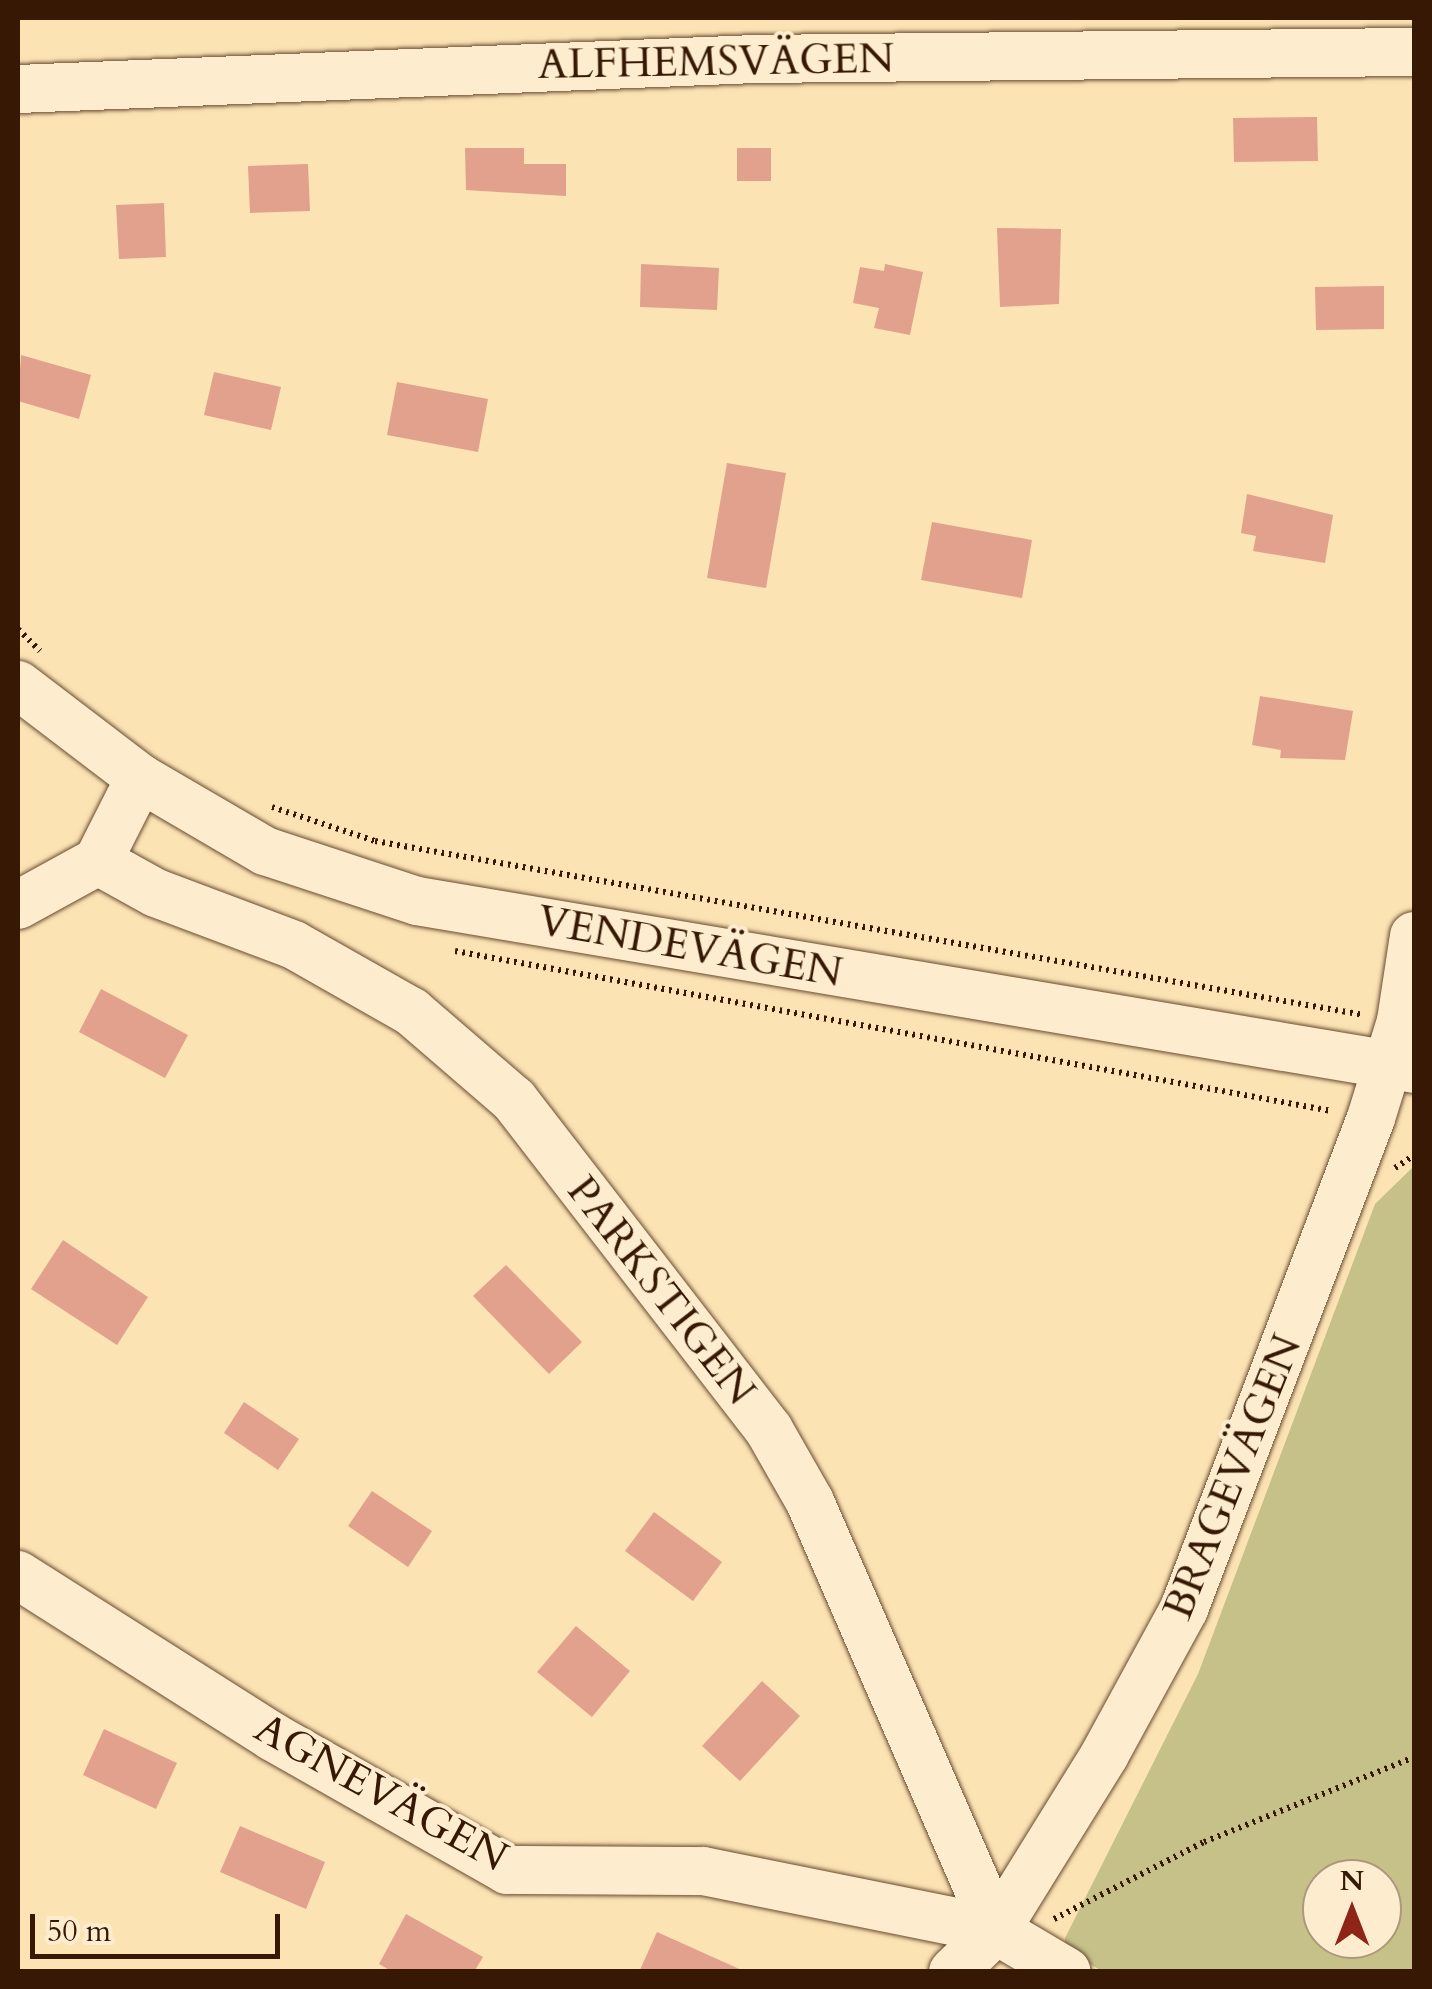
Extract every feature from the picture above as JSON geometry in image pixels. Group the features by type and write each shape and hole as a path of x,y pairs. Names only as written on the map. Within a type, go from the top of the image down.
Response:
{"street":[{"name":"ALFHEMSVÄGEN","path":"18,88 755,59 1414,52"},
{"name":"VENDEVÄGEN","path":"31,670 140,778 265,851 417,901 1402,1052"},
{"path":"18,906 98,861 140,778"},
{"name":"PARKSTIGEN","path":"98,861 156,893 294,945 412,1012 514,1100 769,1430 810,1502 996,1930"},
{"name":"BRAGEVÄGEN","path":"953,1972 996,1930 1106,1754 1184,1610 1402,1052 1414,936"},
{"name":"AGNEVÄGEN","path":"18,1575 274,1736 507,1870 702,1871 996,1930 1068,1972"}],"path":[{"path":"18,629 31,670"},
{"path":"269,806 375,841 1402,1052"},
{"path":"1054,1919 1204,1842 1414,1757"}],"shaded area":[{"path":"1414,1166 1414,1971 1102,1971 1065,1950 1065,1938 1198,1674 1375,1204"}],"building":[{"path":"1317,117 1318,161 1234,162 1233,118"},
{"path":"465,148 524,148 524,164 566,164 566,196 466,190"},
{"path":"737,148 771,148 771,181 737,181"},
{"path":"308,164 310,211 250,213 248,166"},
{"path":"164,203 166,257 119,259 116,205"},
{"path":"997,228 1061,229 1059,304 1000,307"},
{"path":"641,264 719,268 717,310 640,307"},
{"path":"885,264 923,272 910,335 874,328 879,308 853,303 860,267 884,271"},
{"path":"1384,286 1384,329 1316,330 1315,287"},
{"path":"21,355 91,375 79,419 18,401"},
{"path":"214,372 281,387 271,430 204,415"},
{"path":"397,382 488,399 478,452 387,435"},
{"path":"727,463 786,473 766,588 707,578"},
{"path":"1247,494 1333,515 1325,563 1253,551 1256,536 1241,533"},
{"path":"932,522 1032,540 1022,598 921,580"},
{"path":"1260,696 1353,711 1345,760 1280,758 1281,750 1252,745"},
{"path":"101,989 188,1035 165,1078 79,1032"},
{"path":"63,1240 148,1297 117,1345 31,1289"},
{"path":"506,1265 582,1342 549,1374 473,1296"},
{"path":"244,1402 299,1439 278,1470 224,1433"},
{"path":"372,1491 432,1531 408,1567 348,1526"},
{"path":"654,1512 722,1562 693,1601 625,1551"},
{"path":"576,1626 630,1671 592,1717 537,1672"},
{"path":"762,1681 800,1716 740,1781 702,1746"},
{"path":"104,1729 177,1763 156,1809 83,1775"},
{"path":"240,1826 325,1862 306,1909 220,1872"},
{"path":"406,1914 483,1957 474,1972 393,1972 379,1964"},
{"path":"657,1932 746,1972 639,1972"}]}
